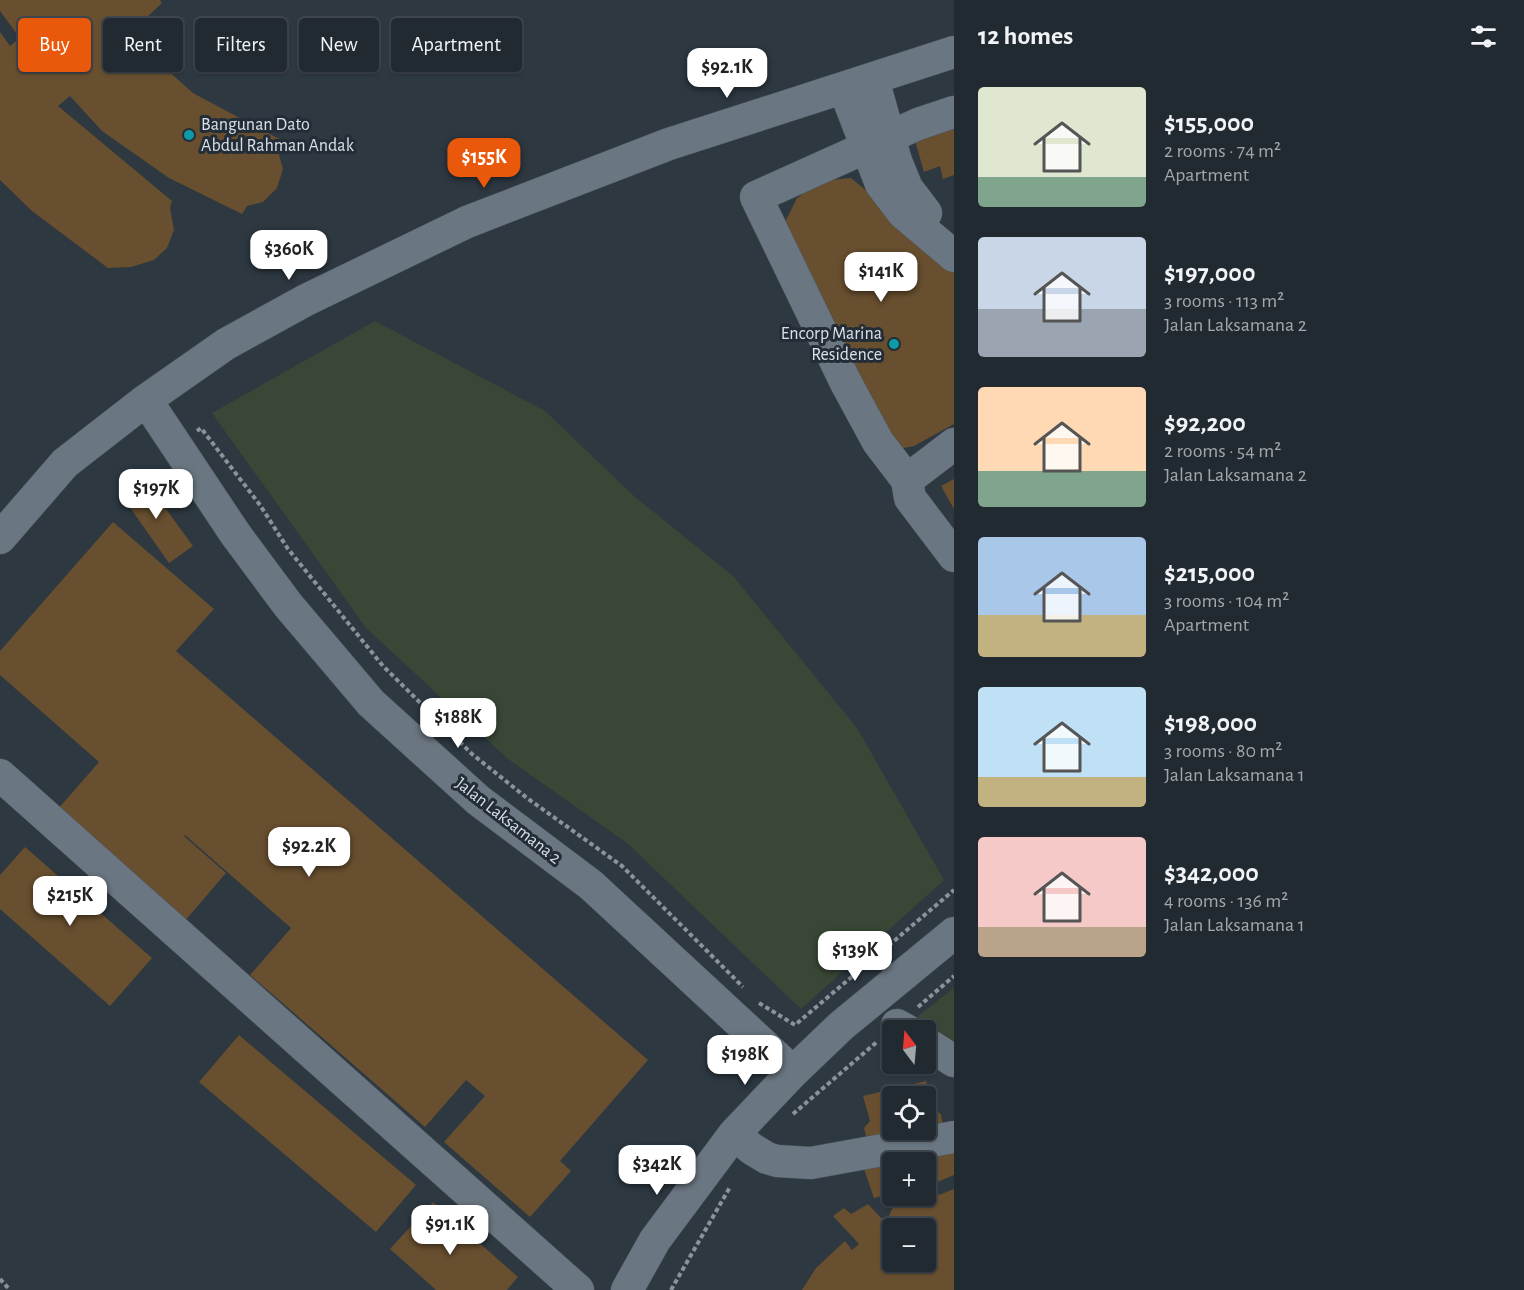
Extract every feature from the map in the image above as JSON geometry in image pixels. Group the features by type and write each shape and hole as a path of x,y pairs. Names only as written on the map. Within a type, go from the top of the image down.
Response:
{"street":[{"path":"0,538 65,463 146,400 226,344 306,300 466,222 669,144 954,52"},
{"path":"858,83 878,142 907,188 935,224 954,236"},
{"path":"954,112 878,142 756,197 846,383 878,442 907,480 910,498 954,556"},
{"path":"878,142 881,184 903,213 954,256"},
{"name":"Jalan Laksamana 2","path":"146,400 236,535 288,605 370,703 478,800 591,885 793,1072"},
{"path":"907,480 954,444"},
{"path":"0,775 578,1290"},
{"path":"627,1290 655,1240 743,1142 793,1072 841,1026 954,933"},
{"path":"936,1049 954,1061"},
{"path":"743,1142 767,1158 777,1161 811,1163 954,1137"}],"path":[{"path":"175,445 201,429 260,505 288,549 383,666 472,754 527,798 622,866 751,994"},
{"path":"759,1002 795,1025 954,890"},
{"path":"909,1020 954,976"},
{"path":"788,1118 882,1043"},
{"path":"671,1290 743,1142"},
{"path":"0,1279 10,1290"}],"green space":[{"path":"375,321 545,411 634,496 733,576 857,728 944,880 801,1009 627,843 508,759 366,628 212,413"},
{"path":"954,988 954,1044 936,1033 936,1020 914,1019"}],"building":[{"name":"Bangunan Dato Abdul Rahman Andak","path":"0,0 160,0 162,3 146,18 103,18 103,72 169,72 193,93 281,140 277,147 283,169 277,188 263,202 247,206 242,214 169,178 102,131 70,96 58,106 172,201 170,208 174,230 167,248 154,260 131,267 108,268 32,211 0,180 0,32 10,46 18,40 18,72 91,72 91,18 18,18 18,35 0,11"},
{"path":"954,120 954,175 943,179 940,166 924,172 914,137"},
{"name":"Encorp Marina Residence","path":"851,178 954,263 954,424 914,446 898,449 787,250 786,220 797,198 821,181"},
{"path":"142,476 193,546 169,563 119,492"},
{"path":"954,479 954,509 941,486"},
{"path":"113,522 214,609 176,651 648,1060 560,1161 571,1171 530,1217 444,1142 485,1096 466,1080 425,1127 250,975 291,928 185,835 226,873 184,922 57,810 99,762 0,675 0,651"},
{"path":"25,847 152,958 110,1006 0,909 0,875"},
{"path":"239,1035 416,1185 376,1232 199,1082"},
{"path":"926,1081 927,1086 905,1086"},
{"path":"882,1091 882,1140 936,1140 936,1112 941,1114 945,1139 954,1148 954,1175 936,1183 936,1152 882,1152 882,1196 874,1198 863,1166 870,1151 864,1128 870,1121 863,1096"},
{"path":"936,1186 939,1195 954,1189 954,1290 802,1290 816,1268 845,1241 852,1250 859,1244 833,1216 844,1208 851,1214 868,1204 881,1218 889,1216 893,1206 936,1206"},
{"path":"433,1202 518,1277 507,1290 436,1290 390,1249"}],"place":[{"name":"Bangunan Dato Abdul Rahman Andak","path":"189,135"},
{"name":"Encorp Marina Residence","path":"894,344"}]}
